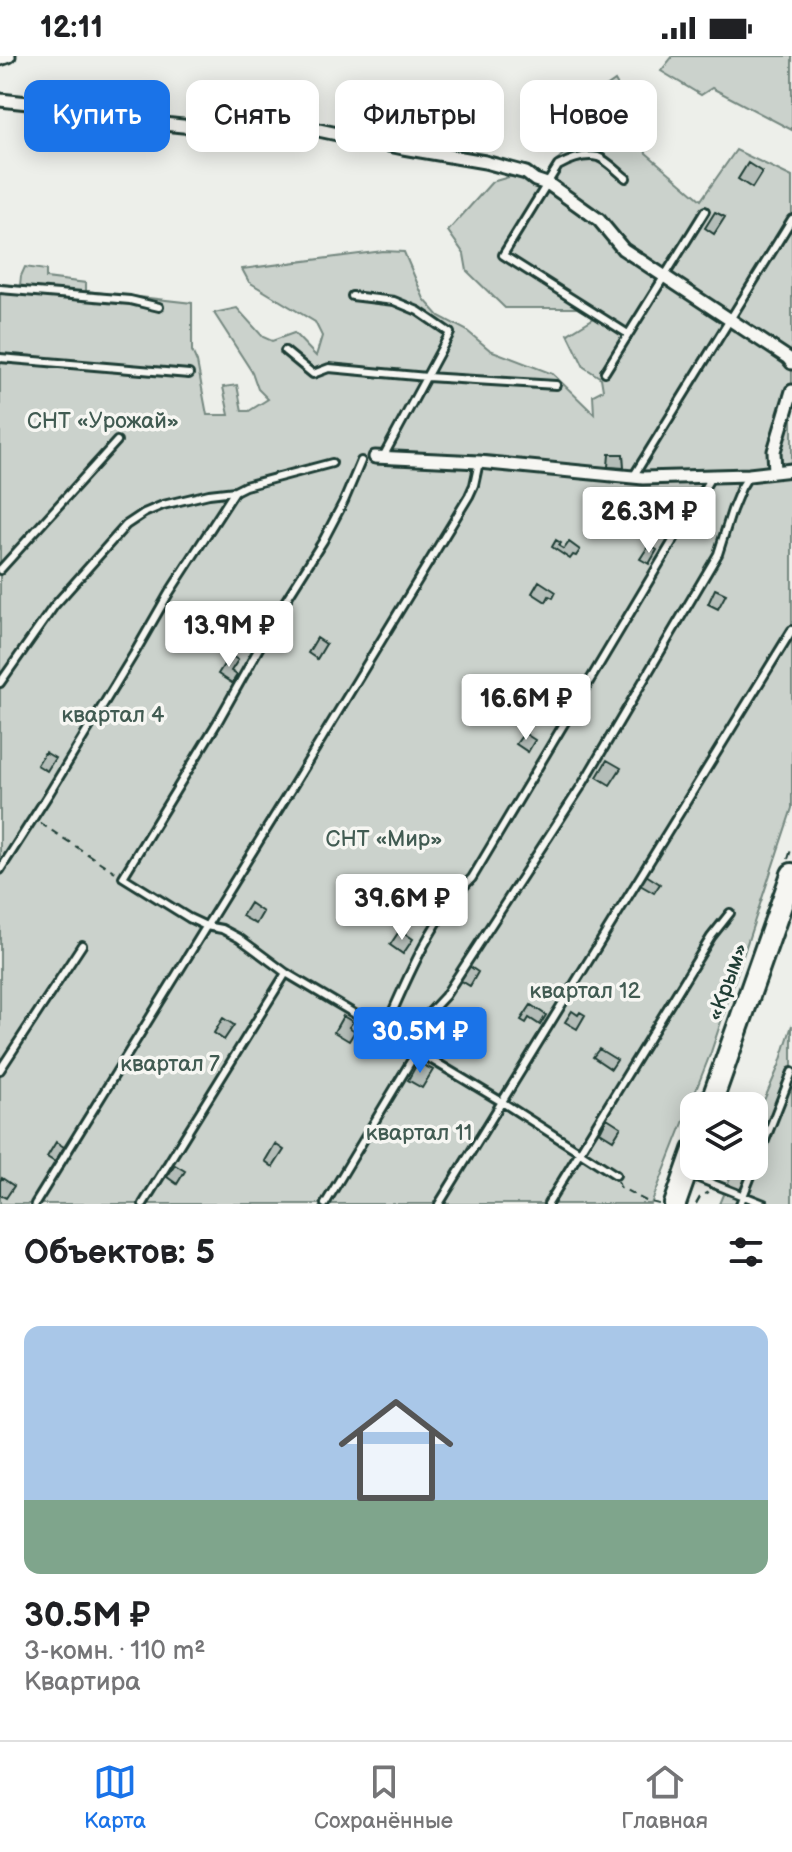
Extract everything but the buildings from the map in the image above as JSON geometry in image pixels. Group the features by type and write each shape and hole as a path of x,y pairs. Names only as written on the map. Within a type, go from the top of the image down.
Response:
{"highway":[{"name":"«Крым»","path":"715,1092 792,874"},
{"path":"727,1092 792,916"},
{"path":"662,1204 680,1174"},
{"path":"686,1204 695,1180"}],"street":[{"path":"0,59 9,56"},
{"path":"0,100 56,106 124,120 212,129 281,122 526,173 599,220 623,249 792,363"},
{"path":"775,472 774,451 792,391"},
{"path":"379,457 479,462 633,477 749,475 792,470"}],"lane":[{"path":"626,178 599,157 568,160 558,166 503,255 628,334"},
{"path":"605,372 705,211"},
{"path":"633,477 792,219"},
{"path":"0,289 130,300 159,307"},
{"path":"352,296 394,301 418,311 450,333 379,457"},
{"path":"285,351 313,374 329,368 556,385"},
{"path":"0,358 189,374"},
{"path":"0,570 117,441"},
{"path":"361,461 323,541 123,877 189,918 239,938 286,973 502,1102 616,1175"},
{"path":"35,1204 469,496 479,462"},
{"path":"0,683 54,606 126,525 144,513 163,505 235,491 332,463"},
{"path":"402,1042 445,996 582,785 718,554 732,510 749,475"},
{"path":"384,1031 415,960 458,892 472,878 712,476"},
{"path":"0,870 235,491"},
{"path":"439,1204 792,630"},
{"path":"548,1204 711,937 730,913"},
{"path":"0,1070 82,945"},
{"path":"143,1204 286,973"},
{"path":"325,1204 417,1051"},
{"path":"740,1204 792,1072"},
{"path":"711,1180 764,1204"}],"path":[{"path":"33,817 123,877"},
{"path":"616,1175 620,1187 646,1201 662,1204"},
{"path":"696,1204 704,1194 720,1186"}],"green space":[{"path":"673,56 792,56 792,130 712,88 701,95 661,71"},
{"name":"СНТ «Мир»","path":"736,150 792,177 792,808 711,1052 695,1092 680,1092 680,1131 651,1204 0,1204 0,284 20,286 25,267 46,270 46,278 86,283 86,291 192,303 192,351 207,415 229,415 223,387 237,385 242,411 249,411 268,399 258,389 252,372 214,313 237,308 263,337 272,341 294,333 316,356 322,336 315,322 249,282 242,269 383,251 404,252 424,299 439,316 466,330 490,350 553,374 594,414 593,395 603,390 601,378 584,367 568,334 594,318 577,308 505,308 467,271 464,254 448,231 492,182 526,172 545,178 563,154 646,152 701,200"},
{"path":"792,1025 792,1204 719,1204 729,1180 768,1180 768,1092"}],"park label":[{"name":"СНТ «Урожай»","path":"103,421"},
{"name":"квартал 4","path":"113,715"},
{"name":"квартал 12","path":"585,991"},
{"name":"квартал 7","path":"170,1064"},
{"name":"квартал 11","path":"419,1133"}]}
